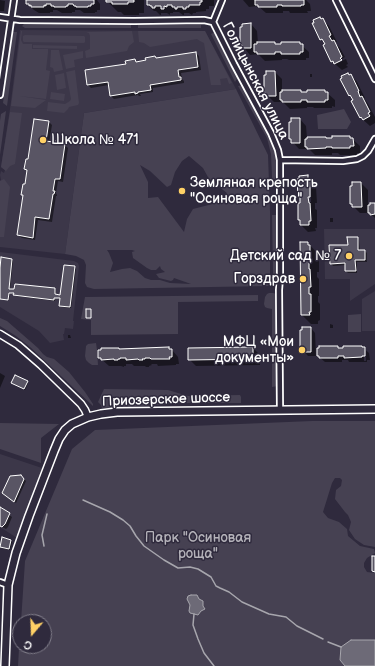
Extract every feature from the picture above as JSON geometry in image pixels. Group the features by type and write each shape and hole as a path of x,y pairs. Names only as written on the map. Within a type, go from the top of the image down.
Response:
{"main road":[{"path":"0,334 18,345 40,365 81,404 86,410 88,417"},
{"name":"Приозерское шоссе","path":"5,666 8,585 16,554 59,439 65,430 72,424 88,417 117,412 375,409"}],"street":[{"path":"0,95 14,0"},
{"path":"213,22 222,0"},
{"path":"336,0 375,79"},
{"name":"Голицынская улица","path":"0,17 20,20 204,20 213,22 275,141 280,160 280,410"},
{"path":"280,160 343,161 357,159 363,156 375,140"},
{"path":"0,582 8,585"}],"shaded area":[{"name":"Школа № 471","path":"20,30 205,31 236,89 84,113 65,254 0,247 0,175 1,171 4,173 5,170 1,167"},
{"name":"Детский сад № 7","path":"324,229 375,229 375,284 350,301 350,279 325,279"},
{"path":"0,252 74,261 78,263 79,266 73,329 65,328 63,334 64,340 50,343 39,331 0,307"},
{"name":"Детский сад № 7","path":"375,291 375,331 362,331 362,299"},
{"path":"0,454 42,468 17,538 0,527"},
{"path":"197,595 199,599 203,601 203,606 205,609 198,615 190,613 189,611 190,605 187,599 188,596"},
{"path":"351,640 375,640 375,666 345,666 340,660 341,647"}],"green space":[{"path":"25,23 131,25 131,28 25,28 22,26"},
{"path":"138,25 201,25 201,28 138,28"},
{"path":"21,31 21,40 23,44 32,44 32,49 48,49 46,70 50,71 46,99 19,96 46,100 35,108 11,106"},
{"path":"132,31 134,42 129,46 127,51 86,58 85,51 90,49 90,36 89,33 86,32"},
{"path":"138,31 205,31 232,83 229,84 227,78 220,79 221,85 211,85 204,43 197,39 150,47 139,42"},
{"path":"13,32 17,32 7,106 3,103"},
{"path":"215,32 238,77 235,82 211,34"},
{"path":"23,36 84,36 85,42 24,42"},
{"path":"33,45 77,46 77,49 33,48"},
{"path":"51,50 59,50 63,70 54,72 53,68 50,67"},
{"path":"83,51 83,58 74,60 75,67 66,69 63,55"},
{"path":"75,70 78,105 69,107 64,113 47,111 48,102 65,104 70,101 71,99 66,72"},
{"path":"64,73 66,88 57,90 55,75"},
{"path":"243,85 273,142 276,153 275,179 272,179 271,154 267,138 238,86"},
{"path":"236,89 268,155 270,286 94,289 87,287 85,283 86,265 84,260 76,256 65,254 84,113","holes":["189,156 203,168 209,179 227,193 224,201 193,209 187,219 184,232 158,197 148,198 148,182 140,165 150,171 167,187 171,185 175,172 182,161","107,250 135,251 132,252 133,258 147,268 156,270 160,266 165,272 156,274 159,278 171,281 174,278 191,284 151,280 145,278 137,271 130,268 110,272 113,263"]},
{"path":"51,92 65,94 64,101 50,99"},
{"path":"344,109 351,122 347,129 318,129 317,115"},
{"path":"6,111 0,155 0,121 1,114"},
{"path":"10,112 22,113 15,164 10,166 6,171 1,167"},
{"path":"4,179 10,187 4,237 0,237 0,181"},
{"path":"272,215 276,215 277,274 273,274"},
{"path":"269,293 277,294 278,386 272,387 272,309 265,307 264,304 265,297"},
{"path":"258,295 258,301 178,302 178,334 91,335 91,320 81,319 85,297"},
{"path":"361,314 361,332 348,332 348,315"},
{"path":"0,318 7,321 43,354 54,359 69,372 85,392 93,406 30,347 0,326"},
{"path":"96,343 98,365 92,365 86,360 86,346 88,344"},
{"path":"104,389 168,390 188,396 240,395 241,403 182,403 102,408 98,402"},
{"name":"Парк \"Осиновая роща\"","path":"312,421 375,421 375,547 364,545 355,539 349,530 351,522 348,515 335,499 336,490 341,486 342,480 340,478 335,478 332,483 323,512 328,518 339,522 347,529 348,536 360,546 374,549 375,553 367,558 364,563 364,567 367,572 375,573 375,666 18,666 19,654 52,654 52,614 22,614 25,561 72,449 95,430"},
{"path":"0,423 59,424 41,438 41,463 0,449"}],"building":[{"path":"26,0 94,0 94,4 91,4 91,6 88,7 76,7 73,4 68,4 66,7 54,7 51,6 51,4 46,4 44,7 31,7 31,5 29,6 29,4 26,4"},
{"path":"106,0 134,0 134,2 128,2 128,4 112,4 112,2 106,2"},
{"path":"147,0 202,0 202,2 200,2 200,5 189,5 186,9 183,9 183,7 177,7 177,9 175,9 172,5 167,5 167,7 164,6 164,9 161,9 161,6 155,6 155,8 152,8 152,6 147,5"},
{"path":"255,0 304,0 304,5 258,7 258,5 255,5"},
{"path":"320,17 321,19 323,18 331,35 329,36 332,41 334,40 342,57 340,58 342,60 334,64 333,61 331,62 323,45 325,44 322,39 320,40 312,23 314,23 313,20"},
{"path":"251,23 251,48 242,48 242,45 240,45 240,27 242,27 242,24"},
{"path":"257,42 275,42 275,44 281,44 281,42 300,42 300,44 303,44 303,52 300,52 300,54 281,54 281,52 275,52 275,54 257,54 257,52 254,52 254,44 257,44"},
{"path":"196,52 198,67 178,70 181,80 150,85 151,90 138,92 135,94 135,92 110,96 108,82 87,85 85,70 126,64 125,61 135,59 136,62 155,56 156,58"},
{"path":"266,71 275,71 276,96 266,96 266,93 264,93 264,75 266,75"},
{"path":"348,73 349,75 351,74 359,91 360,97 362,96 370,112 368,113 370,116 363,120 361,117 360,118 351,101 353,100 350,95 349,96 340,79 342,78 341,76"},
{"path":"282,90 301,90 301,92 307,92 307,90 325,90 325,92 328,92 328,100 325,100 325,102 307,102 307,100 301,100 301,102 282,102 282,100 280,100 280,92 282,92"},
{"path":"291,118 300,118 300,143 291,143 291,139 289,139 289,122 291,122"},
{"path":"34,119 49,121 46,141 56,141 65,144 60,179 55,179 53,191 55,191 53,194 49,219 35,217 33,238 17,235 23,195 21,195 23,184 25,184 27,170 24,169 26,159 28,159"},
{"path":"332,136 350,136 350,138 353,138 354,146 350,146 350,148 326,147 307,149 307,147 305,147 305,139 307,139 307,137 332,138"},
{"path":"308,175 308,179 310,179 310,197 308,197 310,203 311,221 309,221 309,225 300,225 300,220 298,220 298,203 300,203 300,197 298,197 297,179 299,179 299,176"},
{"path":"352,182 361,182 362,207 352,207 352,204 350,204 350,186 352,186"},
{"path":"370,203 375,203 375,214 370,215 370,213 368,213 368,205 370,205"},
{"path":"347,237 358,237 358,250 365,250 365,260 355,260 356,271 345,271 345,263 330,264 329,245 348,245"},
{"path":"300,242 308,242 308,245 310,245 310,315 301,315"},
{"path":"1,257 12,259 9,289 14,289 15,284 55,288 55,294 60,295 64,265 75,266 70,307 59,306 60,298 54,298 54,300 13,295 14,293 9,293 8,300 0,299"},
{"path":"86,309 91,309 91,318 86,318"},
{"path":"302,327 311,327 311,352 302,352 302,348 300,349 300,330 302,330"},
{"path":"319,346 338,346 338,348 343,348 343,346 362,346 365,347 365,356 319,358 319,356 317,356 317,348 319,348"},
{"path":"169,347 169,349 172,349 172,357 169,357 170,359 145,358 142,359 143,360 126,360 126,358 120,358 118,360 101,360 101,358 98,358 98,350 101,350 101,348 119,349"},
{"path":"253,347 253,359 188,360 188,348"},
{"path":"15,375 28,381 24,389 11,383"},
{"path":"21,475 24,479 14,502 2,493 10,476"},
{"path":"0,507 10,513 2,527 0,526"},
{"path":"2,537 11,540 9,549 0,547"},
{"path":"372,556 375,556 375,572 372,571"}],"waterway":[{"path":"83,500 110,512 123,520 130,526 144,546 164,560 178,568 190,567 198,569 211,577 216,586 229,592 242,602 269,614 286,617 297,626 323,639"},
{"path":"44,546 42,535 47,514"},
{"path":"194,614 193,625 198,639 204,653 214,666"},
{"path":"328,642 341,647"}],"place":[{"name":"Школа № 471","path":"43,140"},
{"name":"Земляная крепость \"Осиновая роща\"","path":"182,191"},
{"name":"Детский сад № 7","path":"349,256"},
{"name":"Горздрав","path":"303,279"},
{"name":"МФЦ «Мои документы»","path":"302,350"}]}
